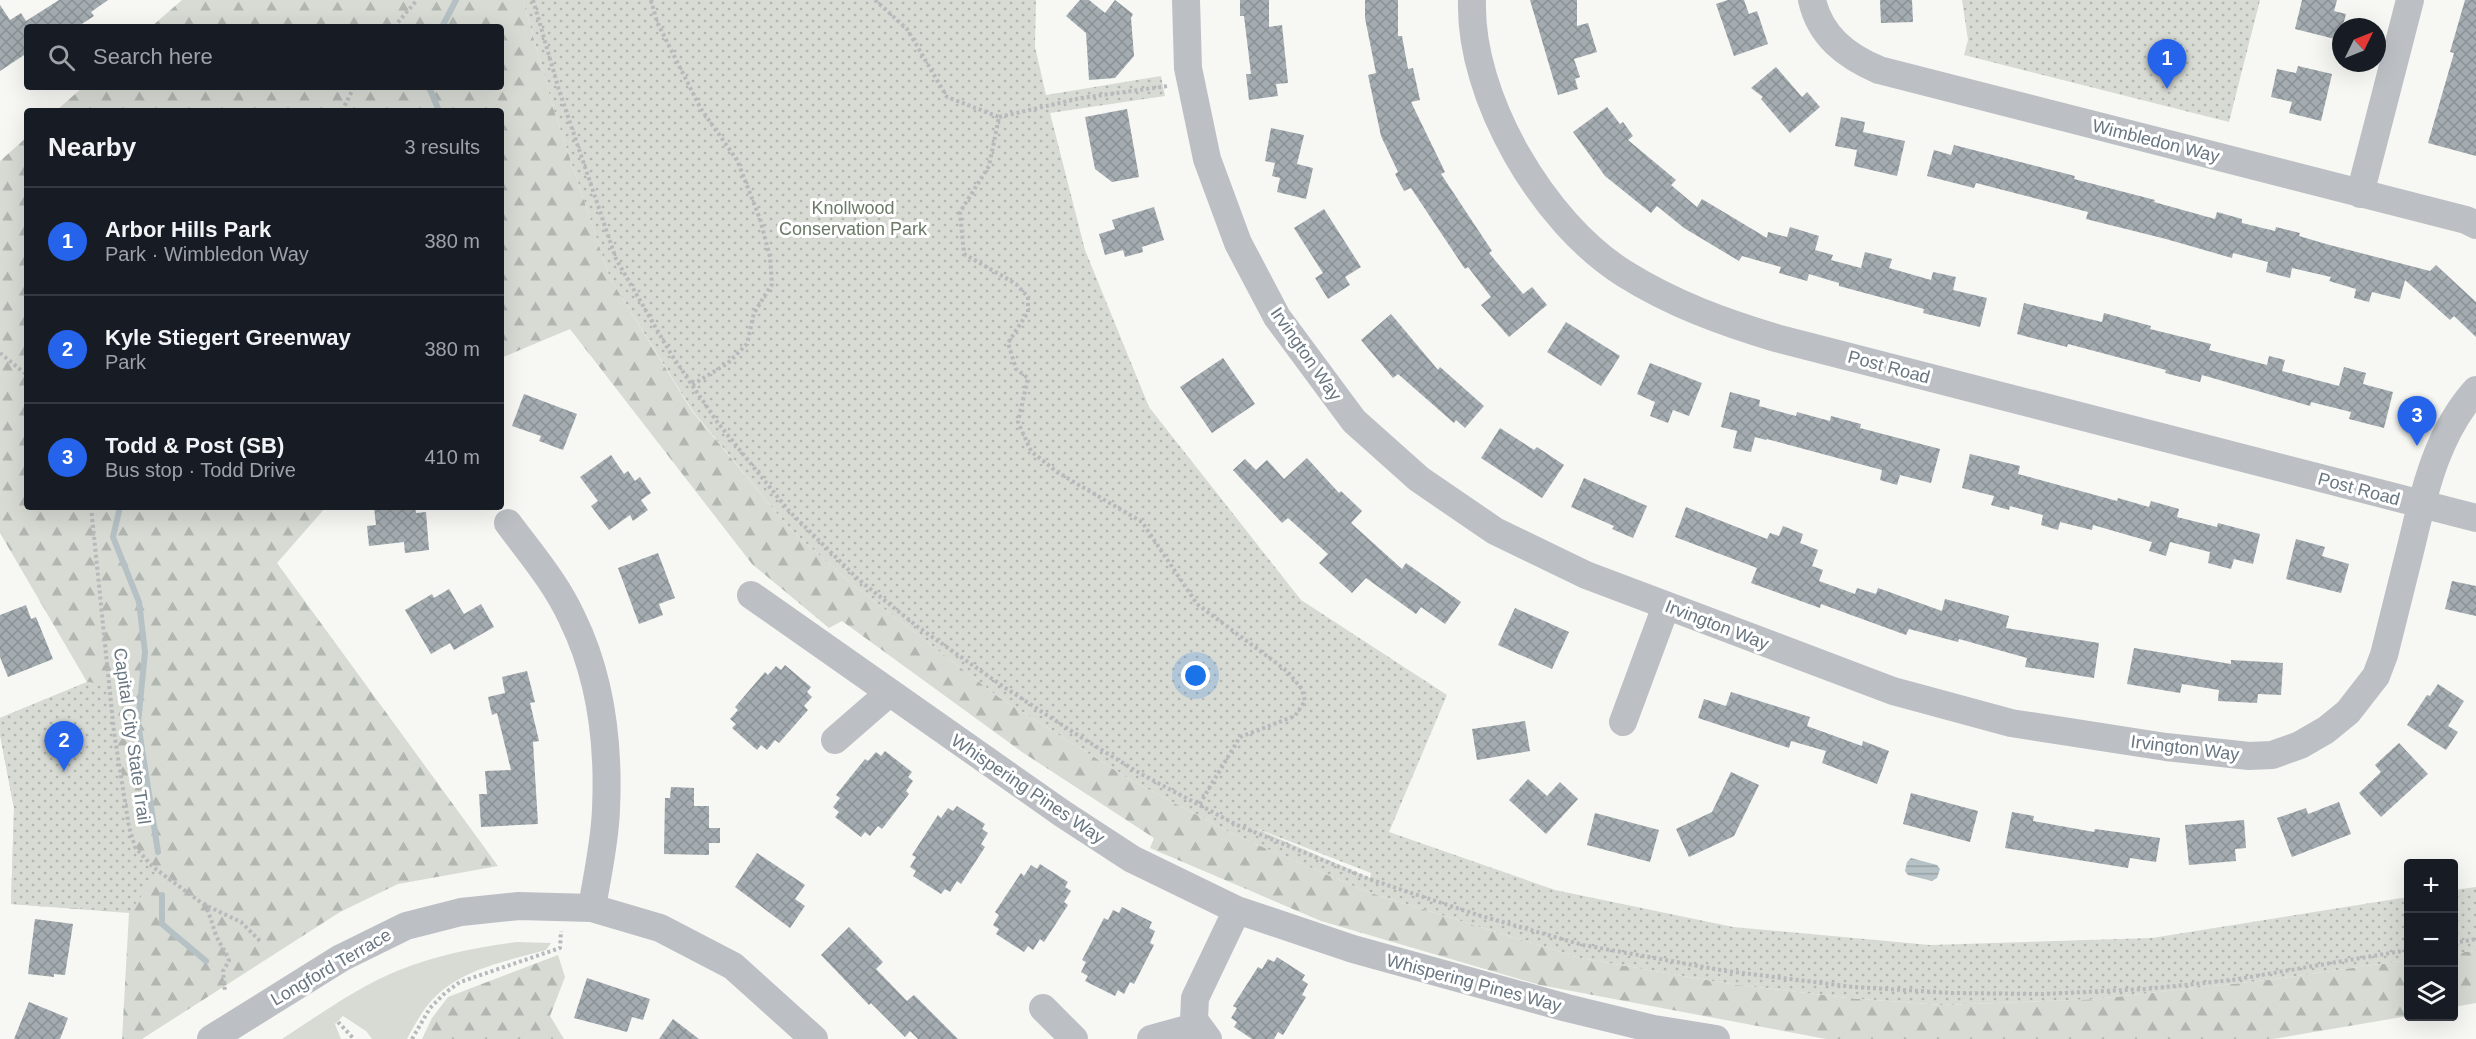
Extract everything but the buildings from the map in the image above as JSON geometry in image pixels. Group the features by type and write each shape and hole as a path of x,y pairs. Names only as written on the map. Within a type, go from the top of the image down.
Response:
{"street":[{"name":"Irvington Way","path":"1186,0 1188,68 1207,159 1238,243 1277,317 1354,421 1419,479 1496,531 1586,575 1893,691 2011,723 2166,747 2248,756 2272,755 2300,745 2326,730 2348,712 2376,676 2385,655 2421,505 2447,430 2460,407 2476,390"},
{"name":"Post Road","path":"1472,0 1471,12 1483,79 1492,104 1515,152 1547,200 1572,229 1623,273 1673,301 1725,322 1776,338 2476,518"},
{"name":"Wimbledon Way","path":"1812,0 1817,18 1827,35 1859,62 1879,70 2466,220 2476,225"},
{"path":"2360,194 2410,0"},
{"path":"508,523 553,584 573,618 591,667 603,712 607,759 606,811 592,909"},
{"name":"Whispering Pines Way","path":"751,595 1063,814 1132,859 1237,910 1353,949 1567,1008 1654,1029 1716,1039"},
{"path":"1623,722 1666,606"},
{"path":"835,740 889,693"},
{"name":"Longford Terrace","path":"211,1039 341,958 406,926 461,912 519,906 562,906 592,909 660,928 733,966 814,1039"},
{"path":"1151,1039 1203,1033 1194,1020 1195,998 1237,910"},
{"path":"1043,1008 1074,1039"}],"path":[{"path":"397,24 417,0"},
{"path":"533,0 559,90 616,259 671,354 692,385 718,423 789,512 858,579 918,627 1004,687 1141,774 1237,825 1369,879 1478,915 1583,945 1726,970 1854,987 1952,993 2043,993 2146,989 2232,980 2404,951"},
{"path":"651,0 657,22 701,109 737,160 760,219 770,257 772,284 754,313 747,344 728,363 692,385"},
{"path":"875,0 907,29 947,97 999,117 1081,98 1168,86"},
{"path":"344,108 352,90"},
{"path":"999,117 989,166 960,212 964,254 1016,284 1028,297 1028,312 1008,343 1016,369 1028,378 1018,422 1031,451 1057,472 1142,522 1197,604 1287,671 1302,689 1305,701 1295,716 1240,737 1199,805"},
{"path":"0,353 24,373"},
{"name":"Capital City State Trail","path":"91,510 114,732 129,827 135,847 153,867 203,904 241,922 261,942"},
{"path":"203,904 210,914 217,938 226,949 229,961 223,971 225,991"},
{"path":"412,1039 430,1008 460,982 560,948 562,906"},
{"path":"2458,942 2476,939"},
{"path":"338,1022 354,1039"}],"green space":[{"path":"182,0 523,0 553,107 610,278 692,411 789,528 852,584 1000,698 1131,780 1235,835 1365,891 1580,958 1724,983 1848,998 1943,1005 2096,999 2268,980 2404,961 2404,1017 2273,1039 1826,1039 1540,985 1321,921 1150,848 1154,838 1022,752 842,621 829,628 752,564 570,329 504,357 504,108 59,108 80,90 504,90 504,24 154,24"},
{"name":"Knollwood Conservation Park","path":"523,0 1036,0 1035,47 1046,95 1161,76 1165,96 1050,113 1085,250 1149,407 1301,600 1447,695 1389,832 1555,890 1733,927 1930,945 2152,938 2404,898 2404,961 2268,980 2096,999 1943,1005 1848,998 1724,983 1580,958 1365,891 1235,835 1131,780 1000,698 852,584 789,528 692,410 610,278 553,107","holes":["1258,829 1371,873 1370,878 1259,830"]},
{"path":"1962,0 2260,0 2229,122 1964,55 1968,40"},
{"path":"24,140 24,510 323,510 277,563 498,866 398,884 340,912 142,1039 122,1039 129,913 11,904 14,808 0,735 0,718 87,682 0,533 0,161"},
{"path":"87,682 109,684 129,827 135,847 160,872 129,912 11,904 14,808 0,735 0,718"},
{"path":"2476,887 2476,950 2458,953 2458,913 2458,889"},
{"path":"517,942 551,943 546,950 500,962 470,973 443,989 428,1004 407,1039 372,1039 366,1031 343,1016 335,1024 341,1039 282,1039 352,994 397,971 456,952"},
{"path":"2476,950 2476,1003 2458,1006 2458,967 2458,953"},
{"path":"558,955 565,977 550,1016 564,1039 422,1039 432,1018 448,997"}],"shaded area":[{"path":"1911,858 1937,865 1940,869 1937,878 1932,881 1908,875 1905,871 1907,862"}],"waterway":[{"path":"444,24 456,0"},
{"path":"430,90 438,108"},
{"path":"119,510 113,537 139,602 145,652 138,723 158,852"},
{"path":"162,895 162,924 206,961"}],"place":[{"name":"Arbor Hills Park","path":"2167,89"},
{"name":"Todd & Post (SB)","path":"2417,446"},
{"name":"Kyle Stiegert Greenway","path":"64,771"}]}
